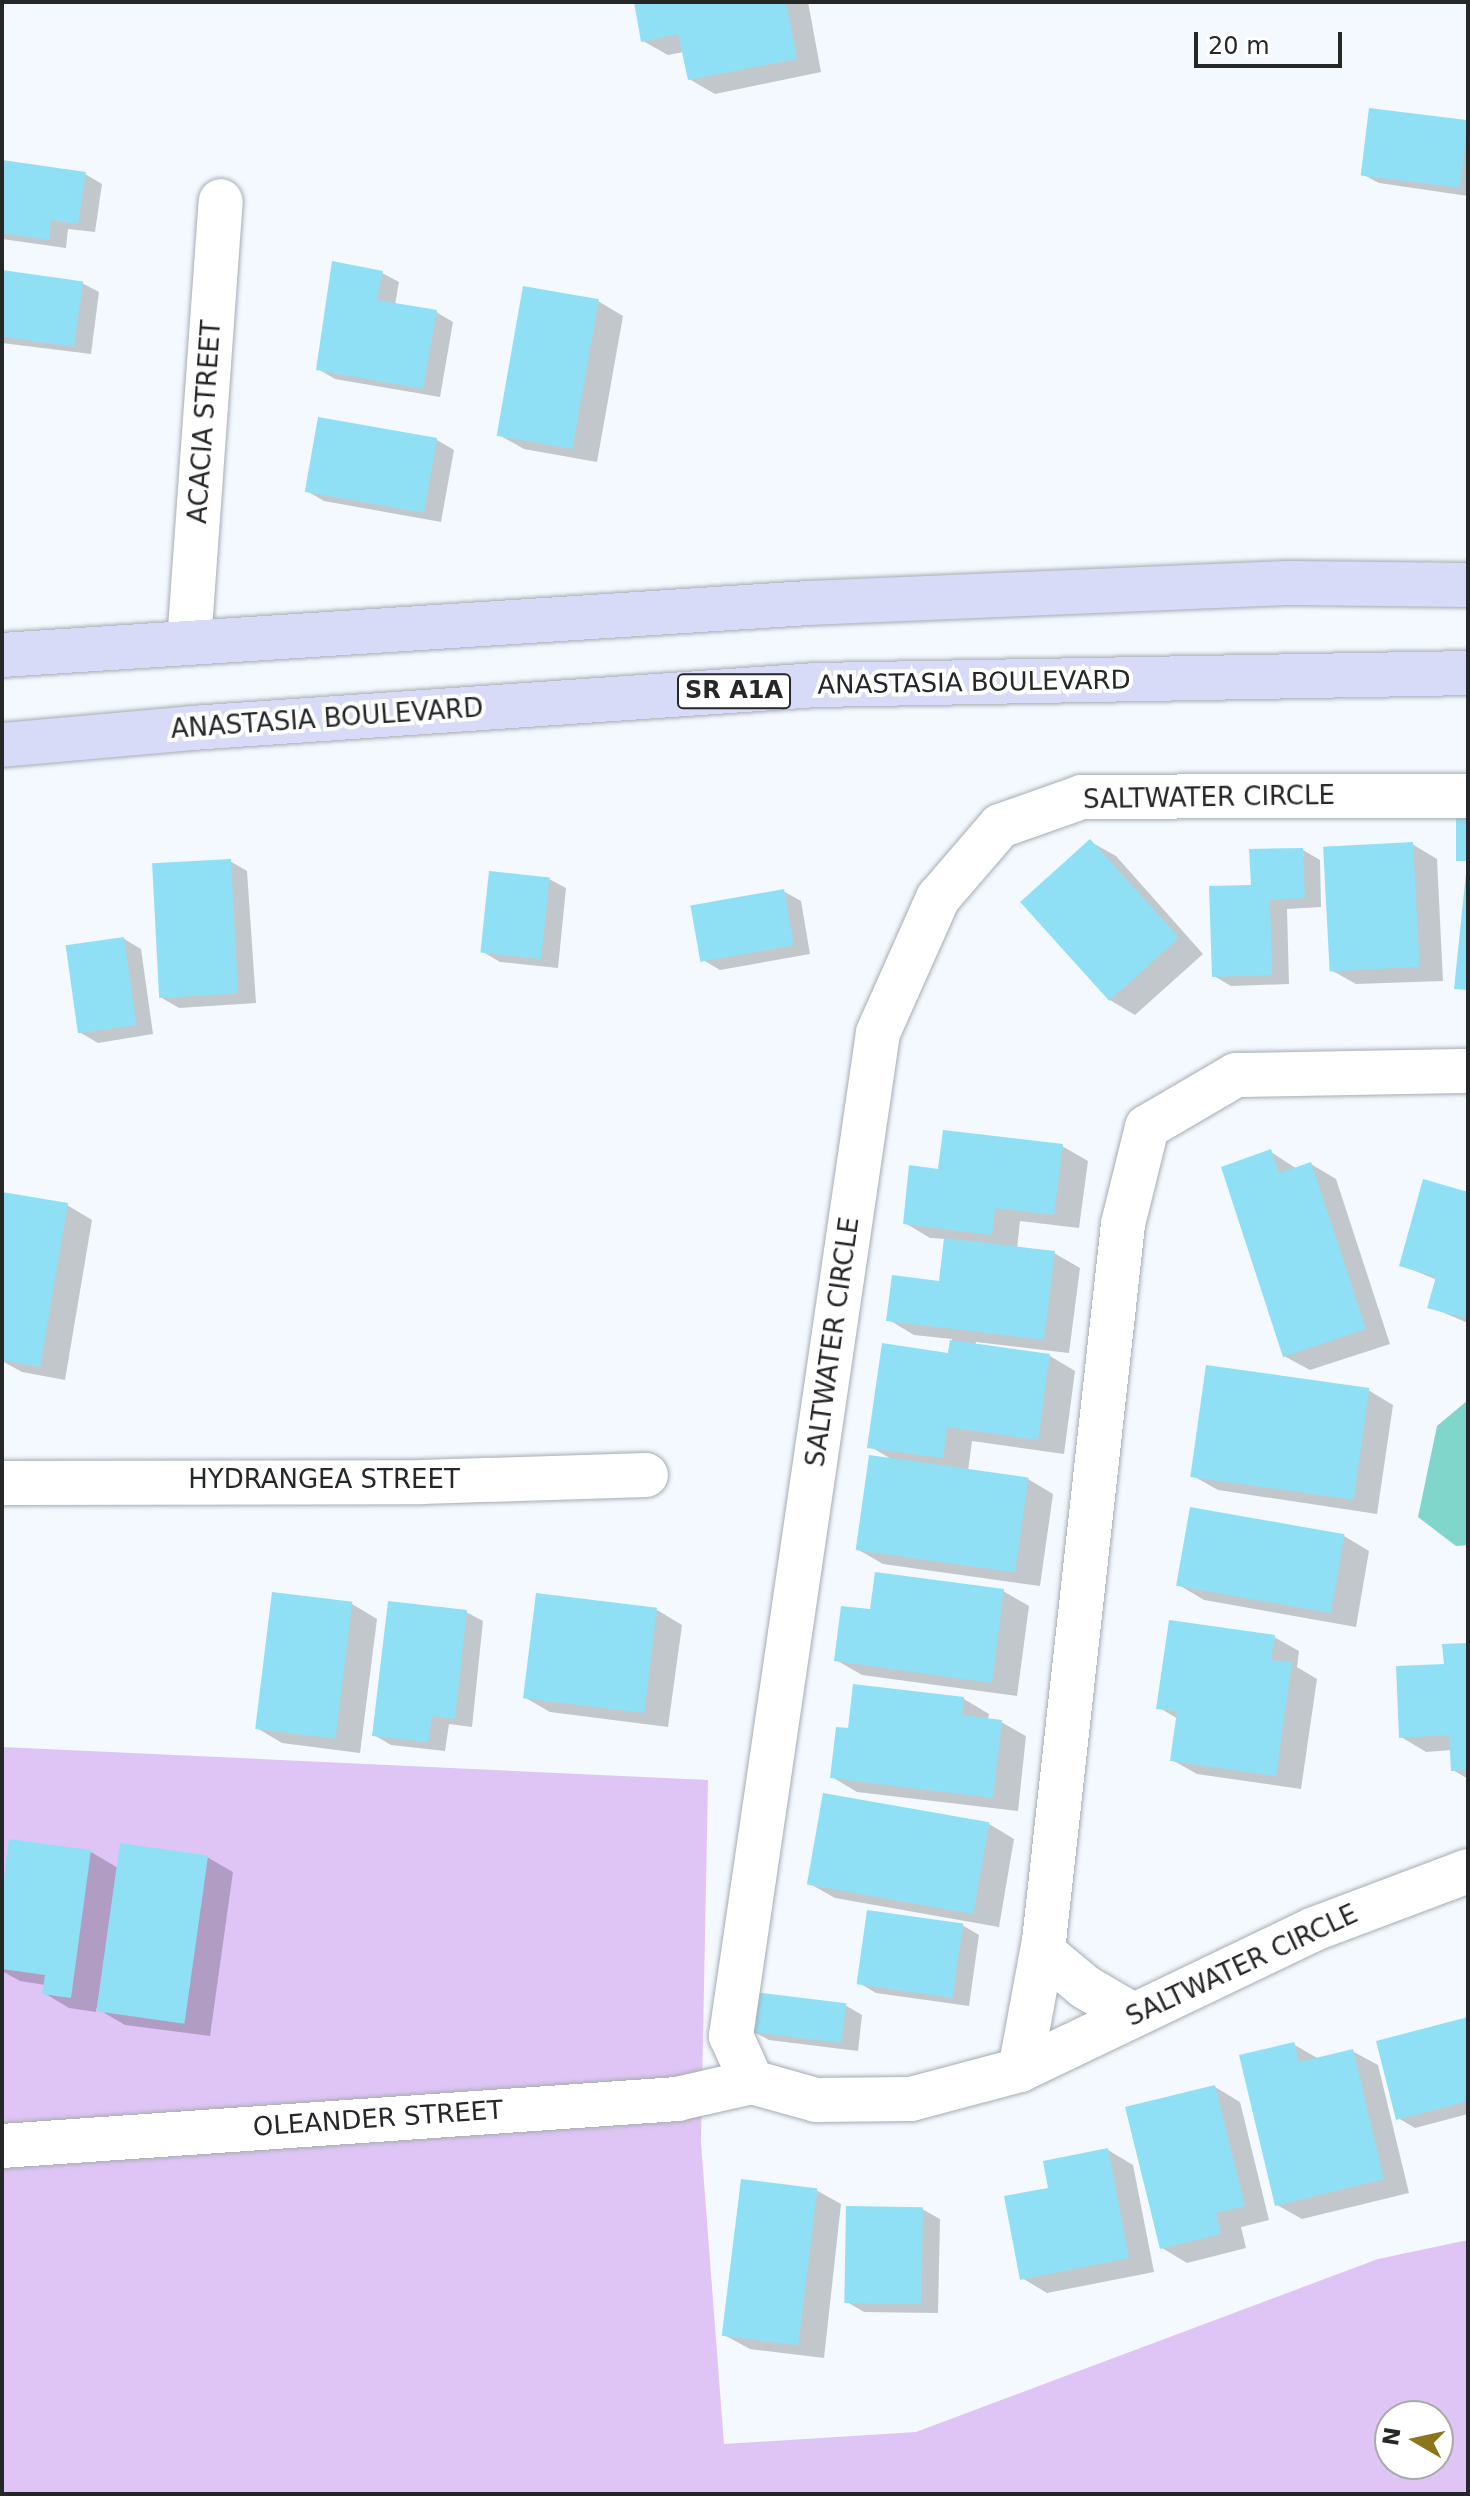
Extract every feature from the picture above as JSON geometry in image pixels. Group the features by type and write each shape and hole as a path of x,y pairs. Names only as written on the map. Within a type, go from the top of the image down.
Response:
{"main road":[{"path":"2,655 824,602 1287,583 1468,585"},
{"name":"ANASTASIA BOULEVARD","path":"2,745 192,728 816,685 1468,673"}],"street":[{"name":"ACACIA STREET","path":"189,643 221,201"},
{"name":"SALTWATER CIRCLE","path":"1468,796 1082,797 1000,826 938,898 878,1033 731,2036 752,2082 816,2100 911,2099 1020,2070 1314,1929 1468,1871"},
{"path":"1020,2070 1043,1952 1123,1224 1147,1127 1236,1075 1468,1071"},
{"name":"HYDRANGEA STREET","path":"2,1483 422,1482 646,1475"},
{"path":"1043,1952 1085,1987 1133,2015"},
{"name":"OLEANDER STREET","path":"2,2146 677,2099 752,2082"}],"shaded area":[{"path":"1468,1400 1468,1545 1456,1546 1418,1517 1437,1426"},
{"path":"2,1747 708,1780 701,2143 724,2444 916,2432 1378,2259 1468,2240 1468,2494 2,2494"}],"building":[{"path":"634,2 786,2 797,59 688,80 678,34 641,42"},
{"path":"1369,108 1468,120 1460,188 1361,175"},
{"path":"2,160 86,172 78,224 51,220 49,240 2,233"},
{"path":"332,261 383,271 377,300 437,310 423,389 316,370"},
{"path":"2,270 83,281 74,347 2,337"},
{"path":"523,286 599,299 572,449 497,436"},
{"path":"318,417 437,438 424,513 305,492"},
{"path":"1456,810 1468,810 1468,861 1456,861"},
{"path":"1090,839 1179,938 1109,1001 1020,902"},
{"path":"1413,842 1420,967 1330,972 1323,847"},
{"path":"1303,848 1305,898 1270,900 1272,975 1212,977 1209,886 1251,885 1249,849"},
{"path":"231,859 238,994 159,998 152,863"},
{"path":"489,871 550,877 541,959 480,953"},
{"path":"1468,873 1468,990 1454,989"},
{"path":"784,889 794,945 700,962 690,905"},
{"path":"124,937 136,1025 78,1033 66,945"},
{"path":"943,1130 1063,1144 1054,1215 995,1208 992,1235 903,1224 909,1165 938,1169"},
{"path":"1271,1149 1279,1173 1311,1162 1366,1329 1283,1357 1221,1167"},
{"path":"1423,1179 1468,1192 1468,1319 1427,1308 1436,1277 1399,1266"},
{"path":"2,1192 68,1203 40,1367 2,1360"},
{"path":"944,1238 1055,1251 1044,1340 886,1321 892,1275 939,1281"},
{"path":"950,1340 1050,1354 1038,1440 947,1427 943,1458 867,1448 882,1343 948,1353"},
{"path":"1206,1365 1369,1388 1354,1500 1190,1477"},
{"path":"869,1455 1028,1477 1015,1572 856,1550"},
{"path":"1190,1507 1345,1534 1331,1613 1176,1586"},
{"path":"875,1572 1004,1589 992,1683 834,1661 841,1606 870,1609"},
{"path":"272,1592 352,1602 336,1739 255,1729"},
{"path":"536,1593 657,1608 644,1713 523,1698"},
{"path":"388,1601 467,1610 455,1719 432,1716 428,1742 372,1736"},
{"path":"1169,1620 1275,1635 1271,1660 1292,1662 1276,1776 1170,1761 1177,1711 1156,1709"},
{"path":"1468,1643 1468,1770 1451,1771 1449,1735 1399,1738 1396,1666 1444,1664 1442,1644"},
{"path":"853,1684 964,1697 962,1715 1002,1720 993,1798 830,1778 836,1727 848,1728"},
{"path":"823,1793 989,1822 973,1914 807,1885"},
{"path":"9,1839 91,1850 71,1998 42,1994 45,1975 2,1969 2,1895"},
{"path":"120,1843 208,1855 184,2024 96,2011"},
{"path":"867,1910 963,1923 953,1998 857,1984"},
{"path":"754,1992 846,2003 841,2043 749,2032"},
{"path":"1468,2017 1468,2101 1396,2120 1376,2041"},
{"path":"1294,2042 1299,2062 1353,2049 1384,2179 1275,2206 1239,2055"},
{"path":"1215,2085 1245,2206 1216,2213 1221,2234 1160,2249 1125,2107"},
{"path":"1108,2148 1129,2258 1020,2280 1004,2196 1048,2188 1043,2161"},
{"path":"741,2179 817,2188 798,2345 722,2336"},
{"path":"846,2206 923,2207 921,2304 844,2303"}]}
